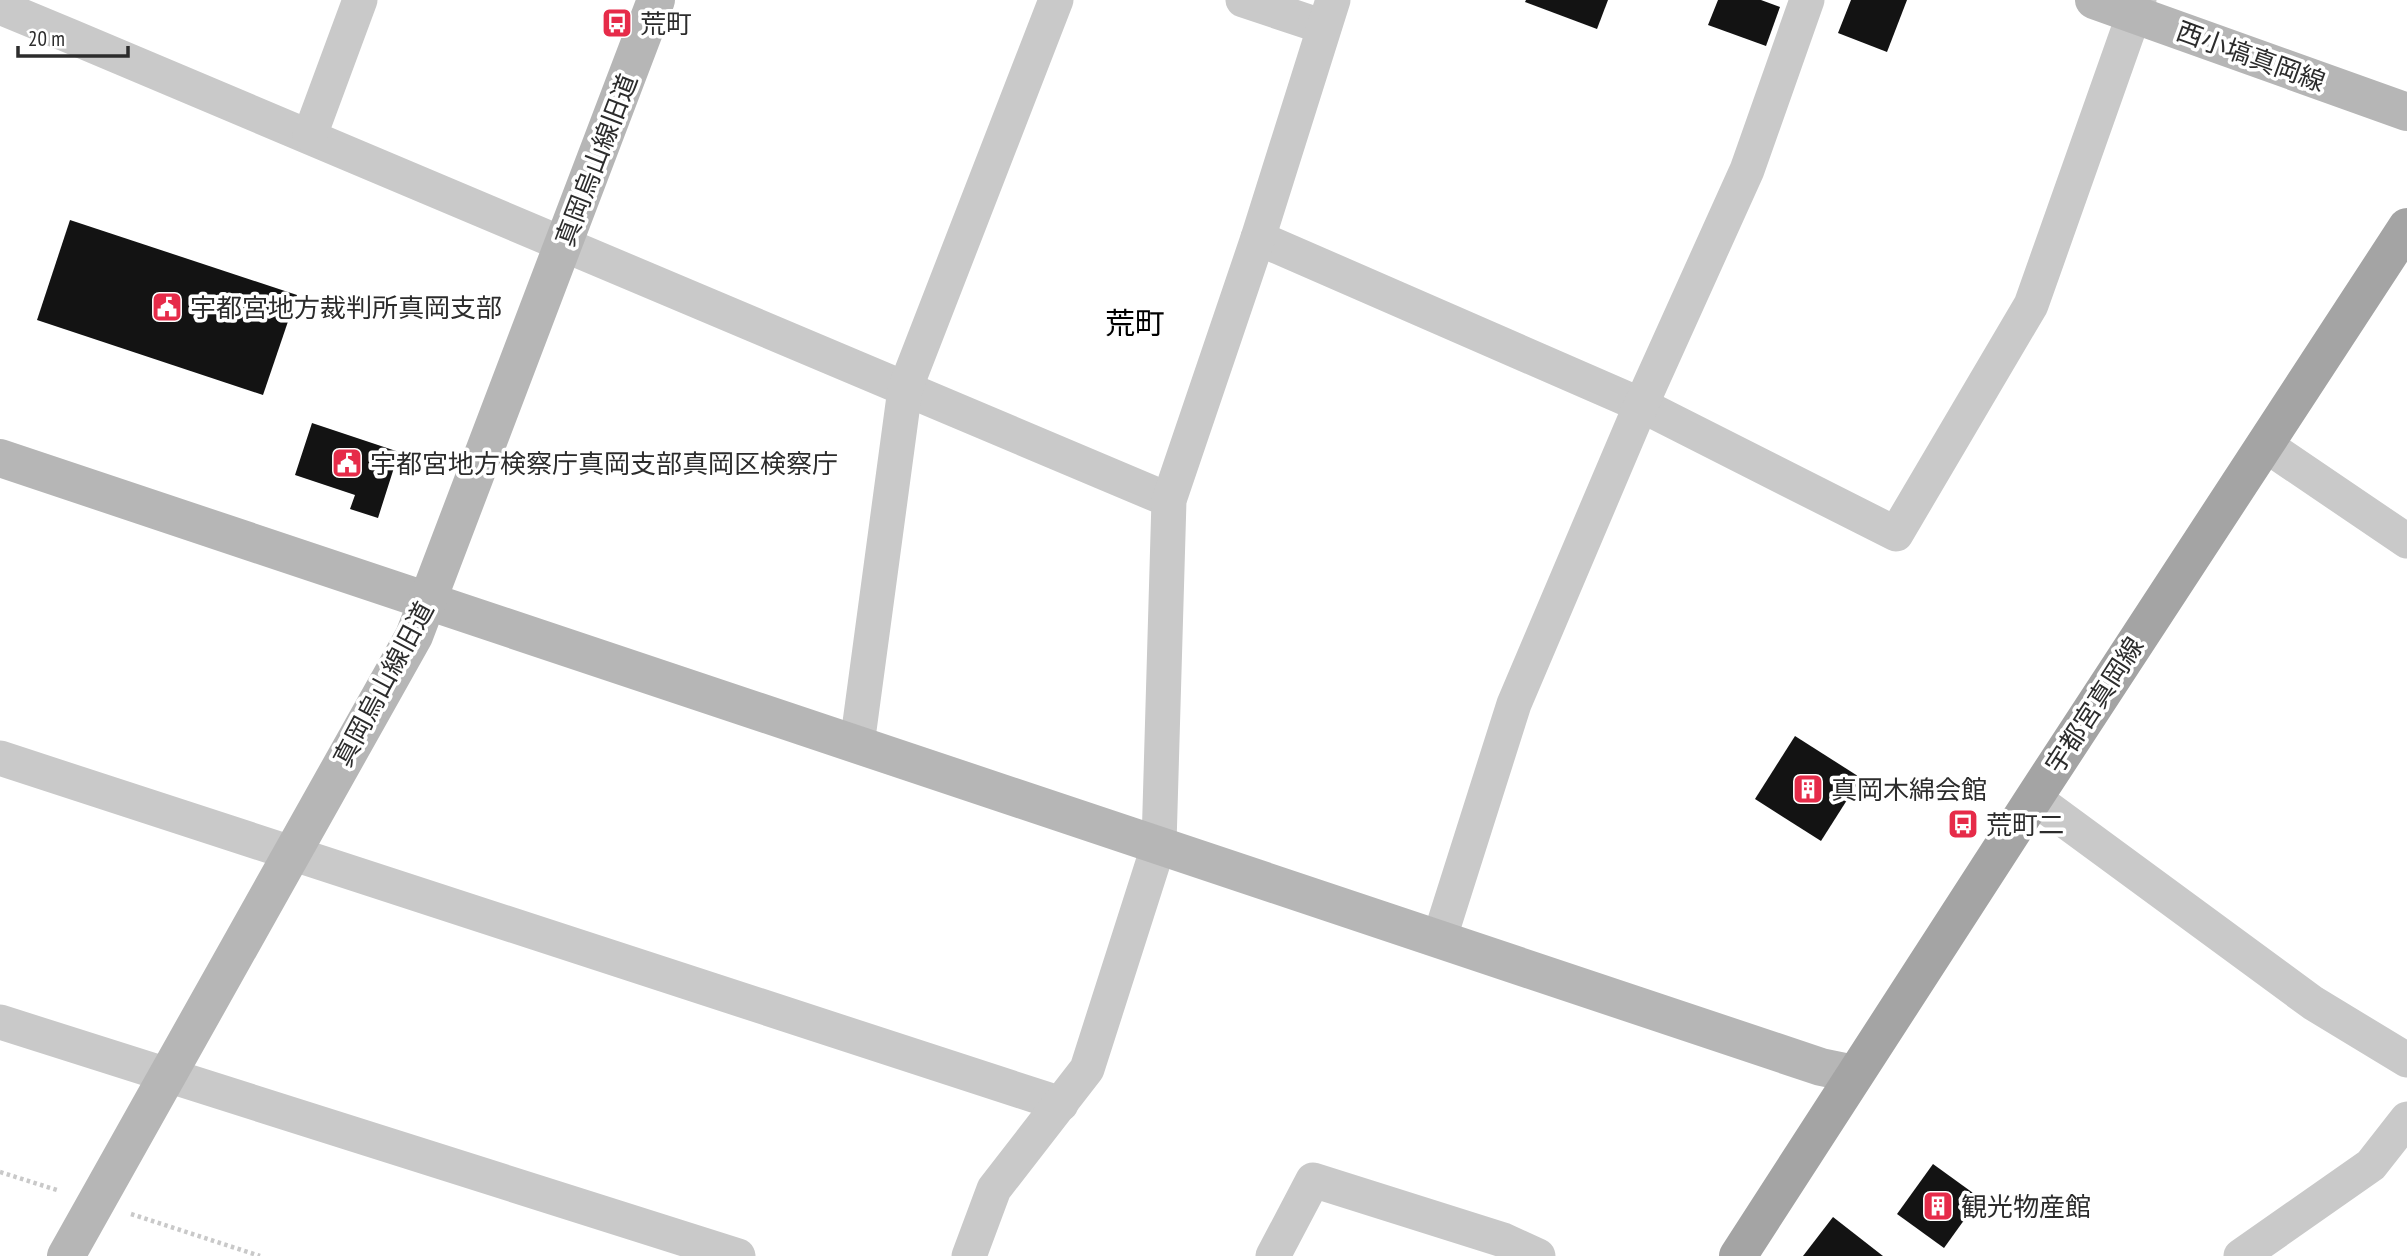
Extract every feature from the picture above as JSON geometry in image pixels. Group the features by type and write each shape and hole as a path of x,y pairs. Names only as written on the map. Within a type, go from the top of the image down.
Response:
{"main road":[{"name":"宇都宮真岡線","path":"1738,1256 2407,227"}],"street":[{"path":"310,135 360,0"},
{"name":"真岡烏山線旧道","path":"66,1256 414,636 656,0"},
{"path":"858,745 905,388 1056,0"},
{"path":"969,1256 994,1189 1087,1069 1159,844 1169,500 1258,238 1329,13 1243,0"},
{"path":"1439,940 1514,704 1641,405 1747,170 1807,0"},
{"name":"西小塙真岡線","path":"2094,0 2137,7 2407,112"},
{"path":"0,7 310,135 1169,500"},
{"path":"1258,238 1641,405 1896,534 2031,305 2137,7"},
{"path":"2264,444 2407,541"},
{"path":"0,458 428,599 1439,940 1807,1062 1855,1074"},
{"path":"0,758 1061,1104"},
{"path":"2034,798 2313,1003 2407,1060"},
{"path":"0,1022 738,1256"},
{"path":"2241,1256 2371,1164 2407,1119"},
{"path":"1273,1256 1313,1180 1503,1240 1538,1256"}],"building":[{"path":"1608,0 1597,29 1525,2"},
{"path":"1718,0 1761,0 1780,7 1766,46 1708,25"},
{"path":"1851,0 1907,0 1887,52 1838,33"},
{"name":"宇都宮地方裁判所真岡支部","path":"70,220 297,295 263,395 37,320"},
{"name":"宇都宮地方検察庁真岡支部真岡区検察庁","path":"312,423 399,452 378,518 350,509 355,495 295,475"},
{"name":"真岡木綿会館","path":"1795,736 1861,778 1821,841 1755,799"},
{"name":"観光物産館","path":"1933,1164 1980,1198 1944,1248 1897,1214"},
{"path":"1833,1217 1883,1256 1803,1256"}],"place":[{"name":"荒町","path":"617,23"},
{"name":"宇都宮地方裁判所真岡支部","path":"167,307"},
{"name":"宇都宮地方検察庁真岡支部真岡区検察庁","path":"347,463"},
{"name":"真岡木綿会館","path":"1808,789"},
{"name":"荒町二","path":"1963,824"},
{"name":"観光物産館","path":"1938,1206"}],"district":[{"name":"荒町","path":"1135,322"}]}
